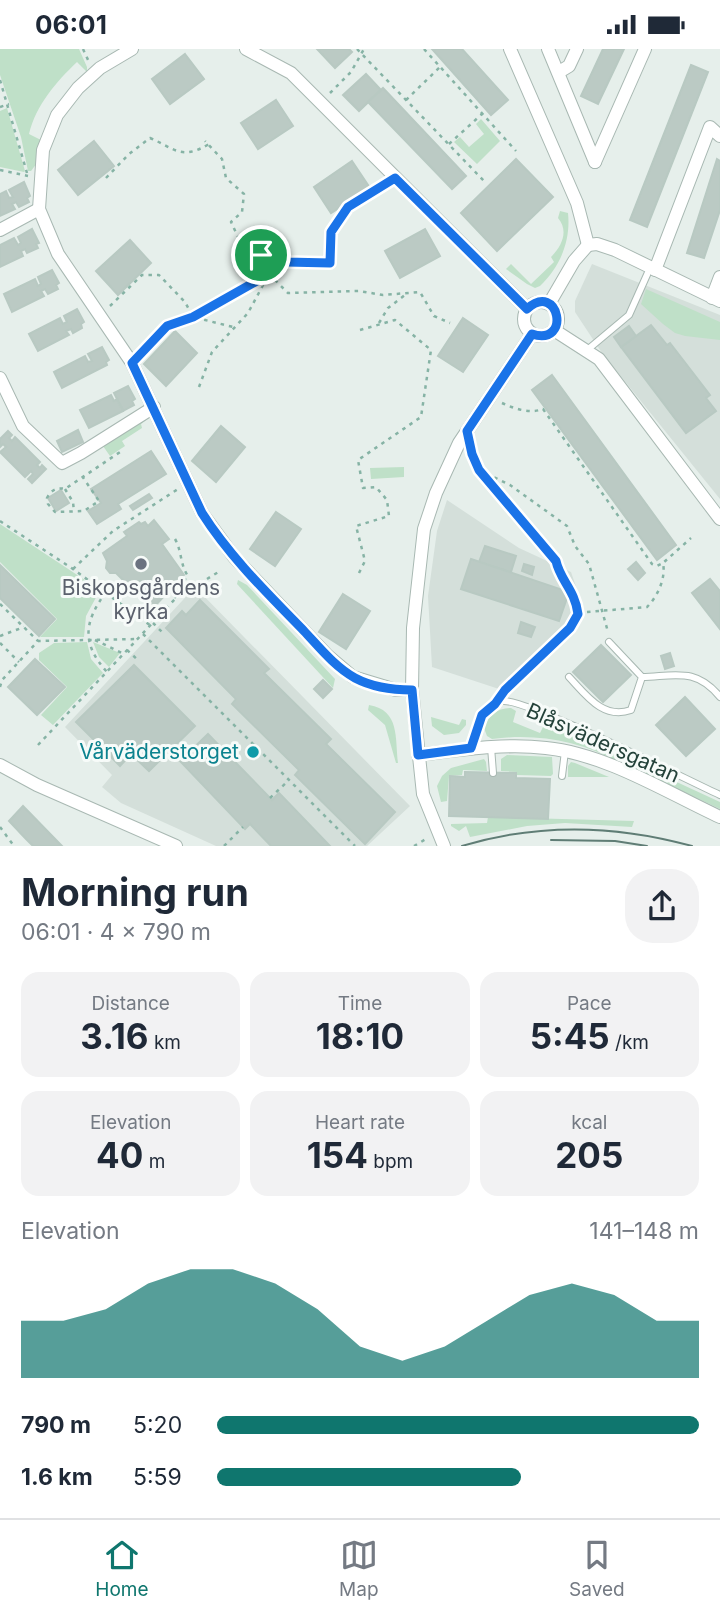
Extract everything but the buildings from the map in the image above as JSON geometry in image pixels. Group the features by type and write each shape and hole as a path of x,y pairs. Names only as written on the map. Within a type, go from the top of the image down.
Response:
{"street":[{"path":"132,49 100,68 78,88 57,115 43,150 39,209 58,254 132,363 202,513 220,539 327,655 353,677 396,690 412,690"},
{"path":"246,49 291,73 527,309"},
{"path":"510,49 577,203 588,245"},
{"path":"548,49 595,162 645,49"},
{"path":"559,72 569,66 577,49"},
{"path":"652,269 710,127 720,136"},
{"path":"0,230 39,209"},
{"path":"549,304 574,261 588,245 605,246 716,299 720,277"},
{"path":"537,302 549,304 558,318 554,330 545,335 532,334 524,321 527,309 537,302"},
{"path":"554,330 598,359 720,519"},
{"path":"444,846 423,794 412,690 413,628 424,529 436,493 467,431 532,334"},
{"path":"0,378 23,426 62,463 154,407"},
{"name":"Blåsvädersgatan","path":"418,755 515,746 565,751 618,769 720,817"},
{"path":"0,765 37,785 176,846"}],"lane":[{"path":"586,351 629,314 652,269"},
{"path":"471,748 482,715 575,621 578,614 572,589 558,569"},
{"path":"609,642 642,677"},
{"path":"642,677 683,674 692,676 707,684 720,697"},
{"path":"569,677 600,709 621,714 631,710 642,677"},
{"name":"Blåsvädersgatan","path":"495,704 507,701 552,717 720,795"},
{"path":"491,747 493,773"},
{"path":"562,776 565,751"}],"path":[{"path":"356,49 484,181"},
{"path":"320,103 351,72 364,49"},
{"path":"424,49 516,151"},
{"path":"406,100 440,67"},
{"path":"0,80 28,176 0,170"},
{"path":"0,107 9,104"},
{"path":"449,144 482,114"},
{"path":"106,178 129,154 150,138 182,153 191,153 207,143 222,159 226,178 244,194 242,212 231,222 246,254 286,262 330,263 331,232 348,207 395,178"},
{"path":"261,255 269,274 288,293 359,291 383,295 420,292 434,316 450,323"},
{"path":"132,363 167,326 193,317 286,262"},
{"path":"200,387 212,352 248,313 269,274"},
{"path":"100,316 142,275 159,275 185,302 193,317 235,328"},
{"path":"379,323 388,308 407,293"},
{"path":"359,573 365,561 356,526 389,516 387,501 376,487 363,488 358,460 421,418 431,350 395,320 360,330"},
{"path":"490,394 514,409 543,409 652,564 657,566 663,563 691,538"},
{"path":"467,431 479,470 506,505 533,531 544,549 556,561 558,569"},
{"path":"82,476 99,501 84,511 55,512 48,504 47,498 51,492 59,488 65,489 82,476 123,450"},
{"path":"479,470 510,485 567,526 575,546 589,564 609,642"},
{"path":"72,569 113,531 188,482"},
{"path":"65,489 73,502 74,512"},
{"path":"0,521 162,632"},
{"path":"175,539 180,548 184,571 188,576 172,593 176,598"},
{"path":"593,610 647,607 661,584 663,563"},
{"path":"38,745 176,598 220,571"},
{"path":"106,592 90,619 90,639 96,659 107,672"},
{"path":"0,604 38,641"},
{"path":"0,636 24,627"},
{"path":"143,633 355,846"},
{"path":"90,639 126,652 138,660"},
{"path":"0,687 1,680 38,641 137,639"},
{"path":"0,643 19,662"},
{"path":"270,798 288,781"},
{"path":"0,827 14,846"},
{"path":"224,846 243,827"},
{"path":"414,846 437,833"}],"shaded area":[{"path":"592,264 720,315 720,499 602,353 575,312 575,301"},
{"path":"447,500 519,548 571,572 584,610 499,689 432,667 428,596 437,531"},
{"path":"195,587 410,806 367,846 216,846 121,803 102,787 112,775 65,727"}],"green space":[{"path":"0,49 79,49 87,67 87,72 77,62 54,86 36,113 29,134 41,140 37,163 31,171 28,171 21,137 0,75"},
{"path":"7,108 24,172 0,167 0,111"},
{"path":"481,119 500,141 477,164 454,142 460,137 469,147 484,134 476,124"},
{"path":"560,211 568,213 568,234 563,253 547,279 535,288 506,269 511,264 531,284 554,262 551,257 561,243 564,233 558,218"},
{"path":"646,289 720,322 720,340 675,333 641,304"},
{"path":"150,417 141,424 142,428 122,441 125,446 110,456 103,446"},
{"path":"404,467 404,477 371,479 370,468"},
{"path":"0,524 100,590 86,616 84,637 40,637 57,619 0,562"},
{"path":"238,580 247,585 335,679 333,688 237,584"},
{"path":"87,642 91,659 103,673 53,725 41,715 67,687 39,660 39,653 54,643"},
{"path":"93,642 120,653 109,667 99,657"},
{"path":"369,705 379,708 391,719 396,735 398,763 385,725 368,710"},
{"path":"511,708 516,711 513,722 540,733 546,721 622,756 619,762 589,749 557,740 525,737 492,739 487,736 484,728 488,719 502,709"},
{"path":"431,717 459,725 462,719 466,720 466,725 459,733 444,735 432,726"},
{"path":"507,755 552,757 553,774 517,775 517,772 501,771 501,759"},
{"path":"484,759 487,771 463,770 462,775 449,776 447,801 441,802 437,786 442,776 451,768"},
{"path":"629,760 720,802 720,809 627,765"},
{"path":"571,762 609,777 568,777 568,766"},
{"path":"488,817 634,821 632,827 565,823 527,826 470,837 466,826 459,831 451,826 487,823"}],"tram line":[{"path":"462,846 519,833 577,829 635,834 692,846"},
{"path":"551,840 615,841 647,846"}],"place":[{"name":"Biskopsgårdens kyrka","path":"141,564"},
{"name":"Vårväderstorget","path":"253,752"}],"route":[{"path":"395,178 527,309 537,302 545,303 557,314 556,326 552,332 542,336 532,334 467,431 479,470 556,561 558,569 572,589 578,614 570,628 482,715 471,748 418,755 412,690 396,690 353,677 327,655 234,557 202,513 132,363 167,326 193,317 269,274 261,255 286,262 330,263 331,232 348,207 395,178"}]}
